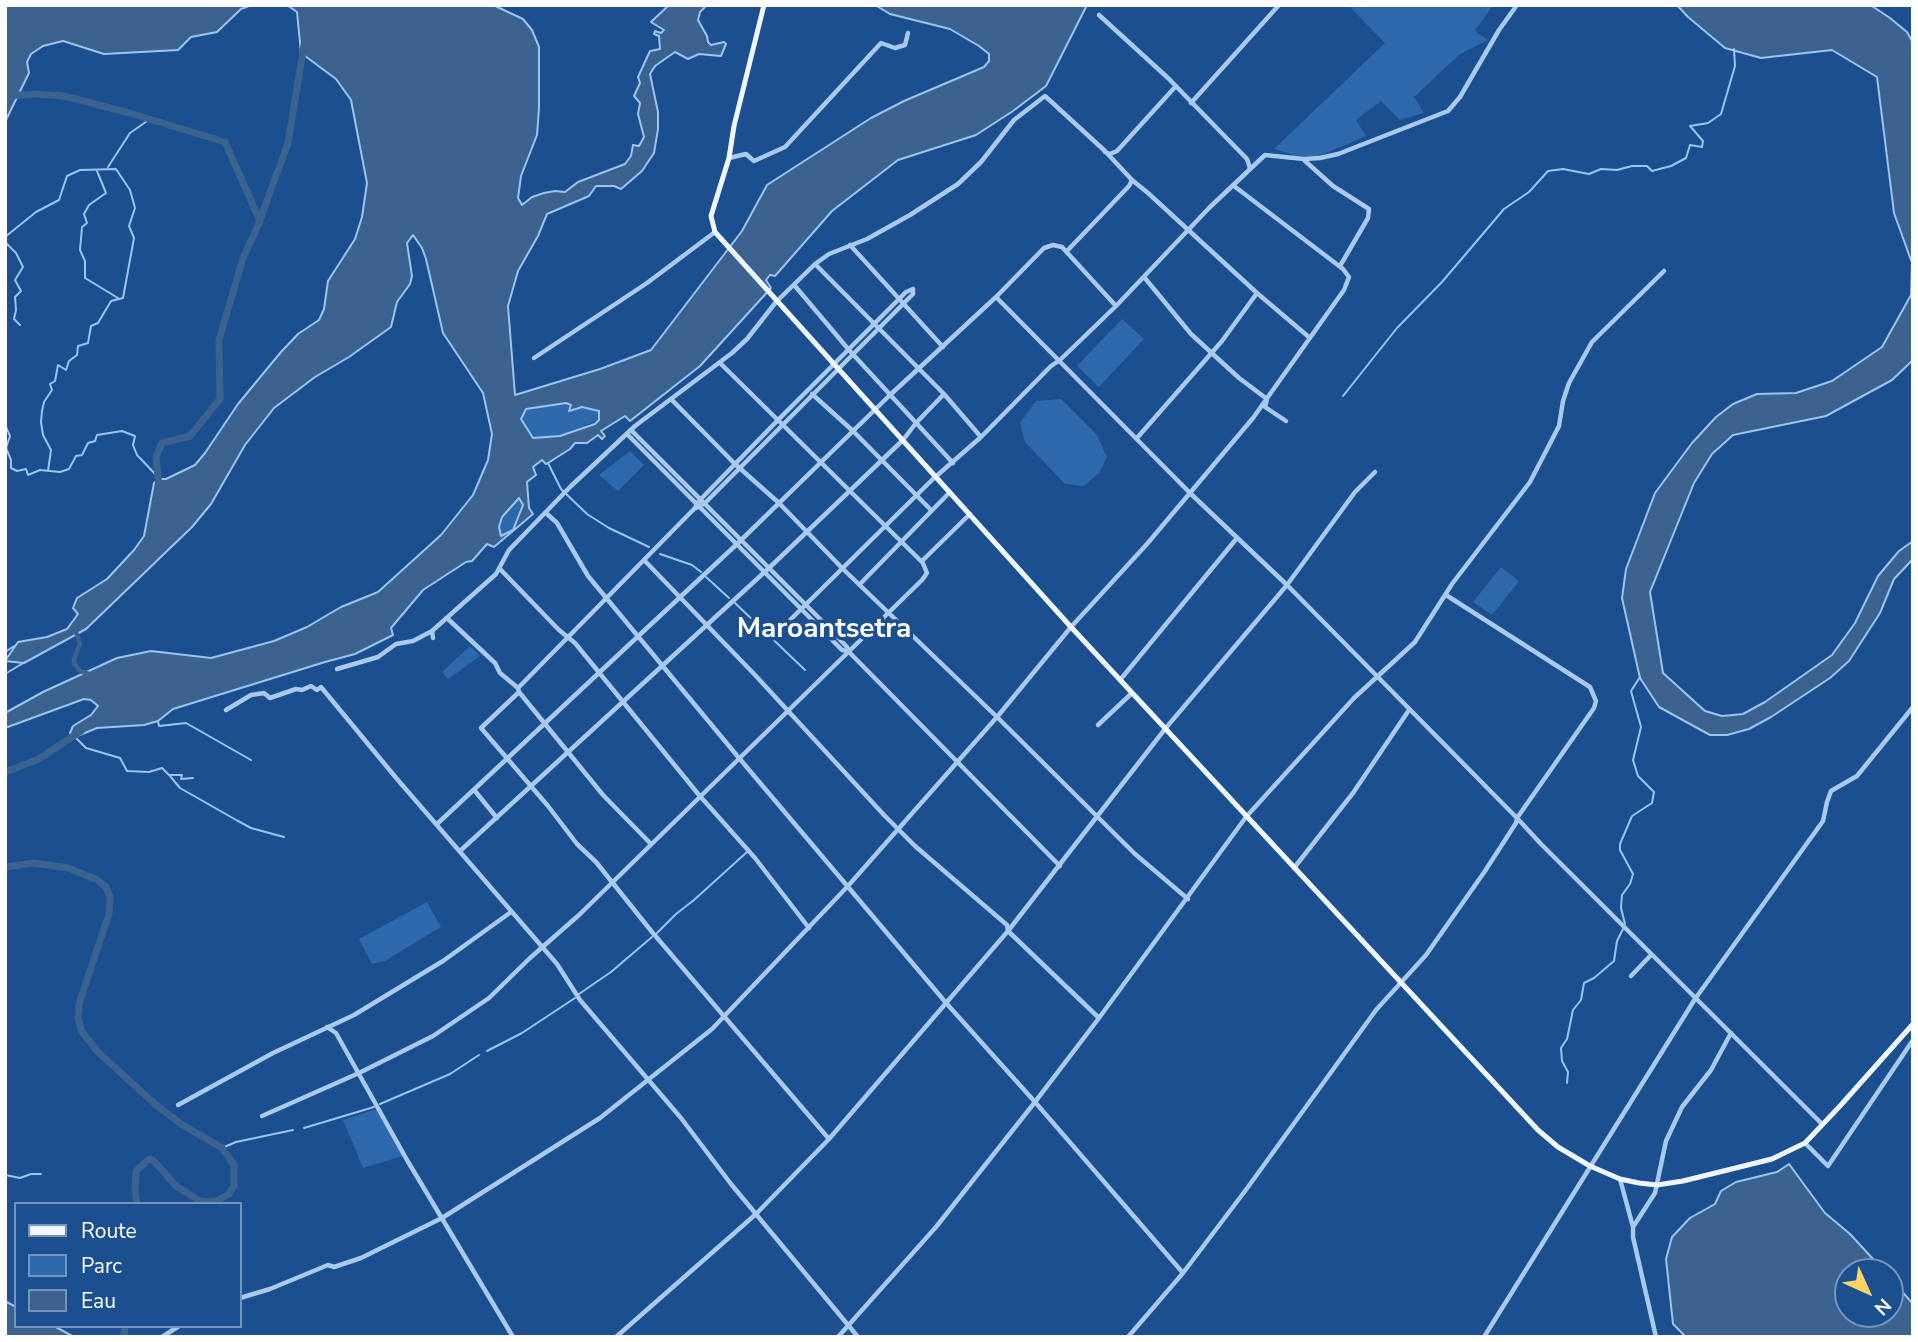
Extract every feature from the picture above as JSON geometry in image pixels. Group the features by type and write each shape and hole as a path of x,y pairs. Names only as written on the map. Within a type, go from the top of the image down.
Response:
{"main road":[{"path":"764,5 734,126 729,158 711,216 715,232 1071,627 1530,1123 1558,1147 1590,1166 1620,1179 1657,1185 1772,1159 1805,1143 1913,1024"}],"street":[{"path":"1191,103 1279,5"},
{"path":"786,624 1116,306 1265,155 1320,159 1448,111 1460,97 1517,5"},
{"path":"1099,15 1175,86 1247,159 1250,169"},
{"path":"729,158 746,154 754,161 785,147 881,43 895,48 905,45 908,33"},
{"path":"1105,151 1110,154 1117,152 1175,86"},
{"path":"337,669 378,657 396,644 418,639 448,619 500,569 509,550 564,493 629,432 720,363 747,339 776,302 815,264 829,254 867,239 910,215 958,184 981,162 1014,120 1045,96 1105,151 1132,180 1310,338"},
{"path":"1304,159 1333,186 1369,209 1368,218 1339,266"},
{"path":"1067,251 1132,180"},
{"path":"242,1297 271,1289 328,1265 334,1267 361,1258 442,1218 600,1118 702,1039 848,886 1190,493 1266,399 1344,290 1349,276 1339,266 1234,186"},
{"path":"534,358 633,292 715,232"},
{"path":"850,245 943,347"},
{"path":"437,824 739,542 890,395 996,298 1044,248 1058,246 1067,251 1116,306"},
{"path":"815,264 944,394 981,437"},
{"path":"838,1337 936,1227 1035,1101 1188,899 1246,817 1342,711 1413,645 1470,559 1531,482 1559,426 1569,383 1593,340 1664,271"},
{"path":"1144,277 1191,334 1266,399"},
{"path":"795,286 953,463"},
{"path":"1137,438 1211,352 1257,293"},
{"path":"996,298 1190,493 1287,585 1651,955 1822,1124"},
{"path":"829,1139 481,728 901,301"},
{"path":"261,1116 359,1073 433,1036 489,998 926,576 927,569 922,562 720,363"},
{"path":"780,422 812,394 835,367"},
{"path":"812,394 932,510"},
{"path":"460,851 767,570 903,440 944,394"},
{"path":"1266,399 1265,407 1286,421"},
{"path":"672,400 1144,863 1188,899"},
{"path":"629,432 847,647 1060,866"},
{"path":"615,1337 756,1214 829,1139 1008,931 1165,729 1287,585 1355,491 1375,472"},
{"path":"860,584 950,492"},
{"path":"546,513 556,523 583,569 739,758 947,1004 1035,1101 1183,1273"},
{"path":"922,562 970,514"},
{"path":"1120,680 1237,538"},
{"path":"644,560 898,829 1007,925 1008,931 1099,1018"},
{"path":"500,569 568,637 599,673 699,795 755,858 762,870 782,890 809,928"},
{"path":"1128,1337 1183,1273 1377,1009 1426,955 1594,708 1594,696 1590,687 1446,595"},
{"path":"448,619 495,663 500,673 546,723 603,795 651,844"},
{"path":"432,631 433,638"},
{"path":"226,710 251,695 264,693 270,698 296,689 302,690 311,686 317,690 321,687 542,947 580,1000 649,1080 858,1337"},
{"path":"1098,725 1132,693"},
{"path":"1484,1337 1695,999 1823,821 1827,800 1832,791 1856,777 1913,707"},
{"path":"1294,868 1353,793 1409,710"},
{"path":"475,791 497,818"},
{"path":"178,1105 269,1055 354,1015 443,961 511,912"},
{"path":"1631,976 1651,955"},
{"path":"327,1027 336,1033 513,1337"},
{"path":"1633,1227 1655,1194 1667,1140 1682,1107 1711,1070 1731,1032"},
{"path":"1805,1143 1828,1166 1868,1111 1913,1040"},
{"path":"1620,1179 1656,1337"}],"green space":[{"path":"1348,5 1493,5 1475,31 1488,40 1460,54 1414,97 1424,113 1400,120 1381,101 1356,120 1366,136 1319,156 1298,156 1274,149 1385,43"},
{"path":"1122,319 1144,339 1099,387 1077,366"},
{"path":"1061,399 1097,435 1107,457 1099,473 1084,486 1065,484 1025,442 1020,423 1036,401"},
{"path":"566,403 571,405 569,410 582,407 599,411 599,420 560,436 533,438 521,419 526,409"},
{"path":"630,451 644,465 618,491 599,475"},
{"path":"519,498 523,505 513,530 501,537 499,527 502,517"},
{"path":"1501,567 1519,581 1492,615 1473,602"},
{"path":"470,646 480,656 448,679 442,672"},
{"path":"427,902 441,927 385,961 372,964 359,939"},
{"path":"377,1109 403,1156 363,1168 343,1120"}],"water":[{"path":"5,5 252,5 241,9 217,32 191,37 178,50 104,54 63,41 43,46 31,54 27,62 29,73 5,122"},
{"path":"287,5 493,5 523,19 532,30 539,47 539,108 537,135 521,176 518,198 522,205 532,197 544,193 565,192 578,182 625,164 631,156 633,145 639,146 644,137 638,114 640,103 634,96 640,83 638,77 650,51 660,49 659,36 654,34 655,31 661,33 664,30 651,22 669,5 707,5 700,12 698,20 708,42 711,45 724,42 726,44 721,56 699,54 688,59 675,52 655,66 650,74 658,112 658,129 654,153 642,171 621,189 614,186 596,186 589,196 547,214 518,271 508,306 515,395 651,350 742,231 767,185 871,118 984,67 989,61 989,54 950,29 890,14 875,5 1087,5 1046,86 976,135 898,160 832,211 775,276 770,275 766,280 771,288 700,366 630,421 625,416 601,431 605,436 602,439 598,435 587,443 575,443 548,463 542,460 533,467 536,475 527,482 529,508 533,514 494,547 487,544 472,561 466,562 423,590 391,628 393,635 355,654 173,709 158,721 144,725 97,728 75,737 70,733 73,726 91,715 98,706 91,700 84,699 5,728 5,713 117,658 151,651 211,658 274,641 307,627 341,607 378,592 441,535 473,495 488,460 492,434 483,393 443,333 426,259 413,235 407,243 412,276 410,284 397,302 391,327 315,377 274,408 245,445 211,504 192,527 86,629 24,663 5,661 18,642 47,637 67,629 78,614 73,608 77,598 107,579 144,536 154,483 195,465 238,404 281,352 298,334 319,320 324,309 328,281 355,239 362,217 367,183 351,100 336,79 301,53 297,12","holes":["566,403 571,405 569,411 582,407 599,411 599,420 595,424 560,436 533,438 521,419 526,409","519,498 523,505 513,530 501,536 499,527 502,517"]},
{"path":"1677,5 1866,5 1890,18 1907,32 1913,43 1913,360 1892,380 1826,416 1733,435 1712,454 1694,483 1650,592 1663,673 1705,711 1722,716 1743,714 1765,702 1832,655 1855,623 1878,576 1899,551 1913,541 1913,559 1894,579 1880,613 1849,661 1830,678 1771,717 1749,729 1727,735 1710,735 1659,707 1640,678 1622,598 1626,569 1655,493 1692,443 1716,417 1733,404 1757,394 1796,393 1832,381 1882,347 1911,295 1912,263 1894,213 1877,77 1832,50 1761,58 1725,48"},
{"path":"1789,1164 1825,1213 1872,1258 1834,1258 1834,1328 1904,1328 1904,1294 1913,1304 1913,1337 1686,1337 1673,1324 1666,1259 1672,1237 1690,1218 1715,1204 1721,1191 1736,1182 1777,1172"},
{"path":"5,1301 14,1306 14,1328 58,1328 74,1337 5,1337"}],"waterway":[{"path":"260,220 288,143 304,45"},
{"path":"1343,396 1397,328 1442,282 1504,209 1529,192 1548,171 1563,169 1589,174 1601,169 1617,170 1632,166 1647,166 1652,171 1671,166 1686,158 1690,145 1702,147 1703,141 1690,126 1708,123 1721,114 1735,66 1734,49"},
{"path":"5,96 64,96 225,142 260,221 243,258 219,340 220,399 190,436 162,443 156,457 159,486"},
{"path":"108,167 130,133 150,119"},
{"path":"5,237 36,212 59,200 67,176 80,170 116,169 130,190 135,208 129,226 134,238 123,298 111,301 98,323 91,326 88,343 78,346 77,355 69,361 66,370 58,365 55,381 50,384 52,390 42,411 43,435 51,450 48,471"},
{"path":"97,171 106,193 89,205 84,214 87,223 82,227 80,250 85,261 85,278 118,298"},
{"path":"5,242 16,253 23,267 15,280 21,291 15,297 14,319 20,325"},
{"path":"5,425 10,436 6,448 11,468 17,471 26,469 28,475 40,470 60,472 69,469 76,456 82,455 88,443 95,441 97,435 122,431 135,436 133,445 137,455 158,477"},
{"path":"548,463 561,489 587,514 649,547"},
{"path":"660,554 692,565 701,572"},
{"path":"706,577 729,598"},
{"path":"735,603 805,670"},
{"path":"75,630 80,643 74,663 80,671 92,675"},
{"path":"5,652 16,645"},
{"path":"5,674 25,662"},
{"path":"1625,924 1621,908 1622,895 1633,874 1620,850 1620,844 1632,816 1652,803 1654,792 1638,776 1633,760 1641,727 1631,691 1640,677"},
{"path":"158,721 159,726 186,723 251,760"},
{"path":"5,772 39,759 81,731"},
{"path":"74,736 86,748 120,758 127,771 149,772 162,768 169,775 182,775 181,779 193,778"},
{"path":"170,776 180,788 251,828 284,837"},
{"path":"656,934 747,852"},
{"path":"5,867 34,863 68,868 96,879 106,887 110,897 109,914 79,1004 78,1018 82,1032 99,1053 155,1104 181,1124 222,1148 234,1165 234,1186 229,1194 210,1202"},
{"path":"1567,1083 1568,1072 1562,1061 1561,1048 1567,1039 1573,1010 1581,1000 1584,983 1614,961 1617,941 1623,929"},
{"path":"579,994 611,972 652,937"},
{"path":"487,1051 522,1033 575,998"},
{"path":"380,1104 450,1074 479,1055"},
{"path":"304,1128 374,1107"},
{"path":"222,1148 236,1142 293,1130"},
{"path":"137,1202 136,1171 149,1159 153,1160 176,1186 200,1201 210,1202"},
{"path":"5,1175 20,1178 41,1174"},
{"path":"124,1337 125,1328"}],"district":[{"name":"Maroantsetra","path":"824,630"}]}
